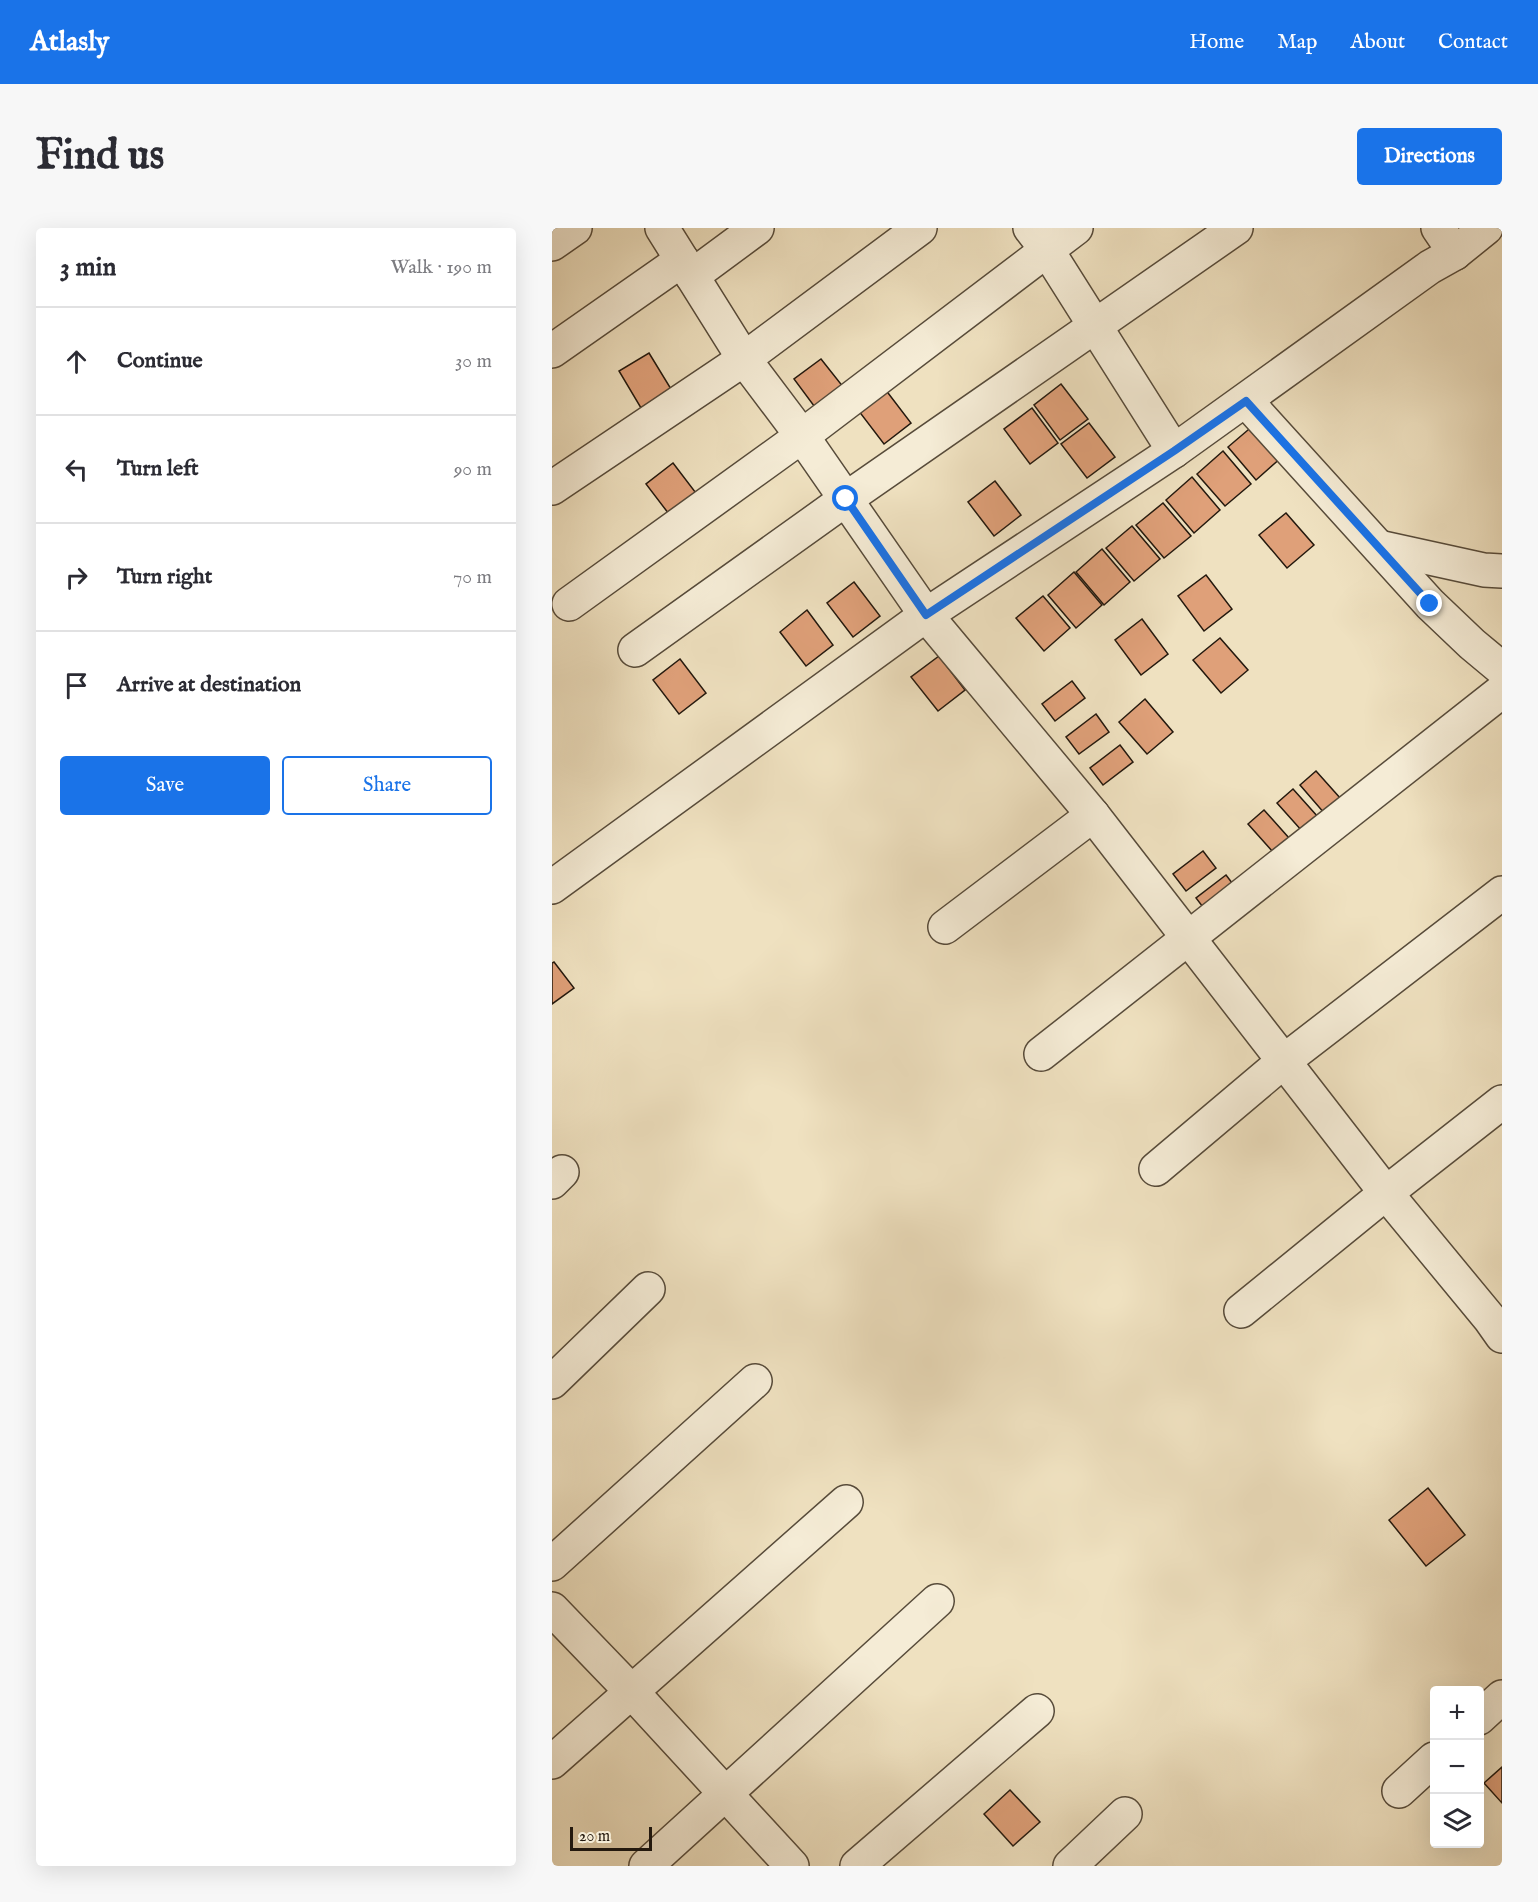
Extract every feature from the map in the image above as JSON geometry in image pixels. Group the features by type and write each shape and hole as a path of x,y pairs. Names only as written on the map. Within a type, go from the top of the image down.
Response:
{"street":[{"path":"552,244 575,228"},
{"path":"662,228 744,359 802,436 926,615 1093,815 1386,1193 1498,1322"},
{"path":"552,351 757,228"},
{"path":"552,488 744,359 920,228"},
{"path":"569,604 802,436 1039,239 1076,228"},
{"path":"635,650 846,499 1236,228"},
{"path":"552,887 926,615 1246,401 1430,267 1446,240 1486,228"},
{"path":"1039,239 1174,451"},
{"path":"1246,401 1430,604 1502,669"},
{"path":"1379,547 1484,570 1502,571"},
{"path":"1041,1054 1502,691"},
{"path":"945,927 1093,815"},
{"path":"1156,1169 1284,1061 1502,893"},
{"path":"1241,1311 1502,1102"},
{"path":"552,1383 648,1289"},
{"path":"552,1564 754,1381"},
{"path":"552,1762 846,1502"},
{"path":"646,1866 937,1601"},
{"path":"552,1609 792,1866"},
{"path":"1484,1713 1502,1697"},
{"path":"857,1866 1037,1711"},
{"path":"1399,1791 1430,1763"},
{"path":"1070,1866 1125,1814"}],"building":[{"path":"649,353 671,389 641,408 619,371"},
{"path":"821,359 848,393 820,414 794,379"},
{"path":"1061,384 1088,419 1060,440 1034,405"},
{"path":"885,389 911,423 884,444 858,410"},
{"path":"1032,408 1058,443 1030,464 1004,429"},
{"path":"1089,423 1115,457 1087,478 1061,444"},
{"path":"1255,424 1282,457 1256,480 1228,447"},
{"path":"1223,451 1251,484 1225,506 1197,474"},
{"path":"673,463 699,497 672,518 646,484"},
{"path":"1192,477 1220,510 1194,533 1166,500"},
{"path":"995,481 1021,515 994,536 968,502"},
{"path":"1163,503 1191,536 1164,558 1136,525"},
{"path":"1286,513 1314,545 1287,568 1259,535"},
{"path":"1132,526 1160,559 1134,581 1106,548"},
{"path":"1102,549 1130,582 1104,605 1076,572"},
{"path":"1074,572 1102,605 1076,628 1048,595"},
{"path":"1206,575 1232,609 1204,631 1178,596"},
{"path":"854,582 880,616 853,637 827,603"},
{"path":"1043,596 1070,628 1044,651 1016,618"},
{"path":"807,610 833,645 806,666 780,632"},
{"path":"1142,619 1168,654 1141,675 1115,640"},
{"path":"1220,638 1248,670 1221,693 1193,660"},
{"path":"939,656 965,690 938,711 911,677"},
{"path":"680,659 706,693 679,714 653,680"},
{"path":"1072,681 1085,698 1055,721 1042,704"},
{"path":"1145,699 1173,732 1147,754 1119,722"},
{"path":"1096,714 1109,732 1079,754 1066,737"},
{"path":"1120,745 1133,762 1103,785 1090,768"},
{"path":"1316,771 1341,799 1325,814 1300,785"},
{"path":"1293,789 1318,817 1302,831 1277,803"},
{"path":"1264,810 1289,838 1273,852 1248,824"},
{"path":"1203,851 1216,868 1186,891 1173,874"},
{"path":"1226,875 1239,892 1209,915 1196,898"},
{"path":"554,962 574,988 552,1004 552,963"},
{"path":"1428,1488 1465,1535 1426,1566 1389,1520"},
{"path":"1502,1767 1502,1803 1484,1783"},
{"path":"1010,1790 1040,1822 1013,1846 984,1814"}],"route":[{"path":"846,499 926,615 1246,401 1430,604"}]}
